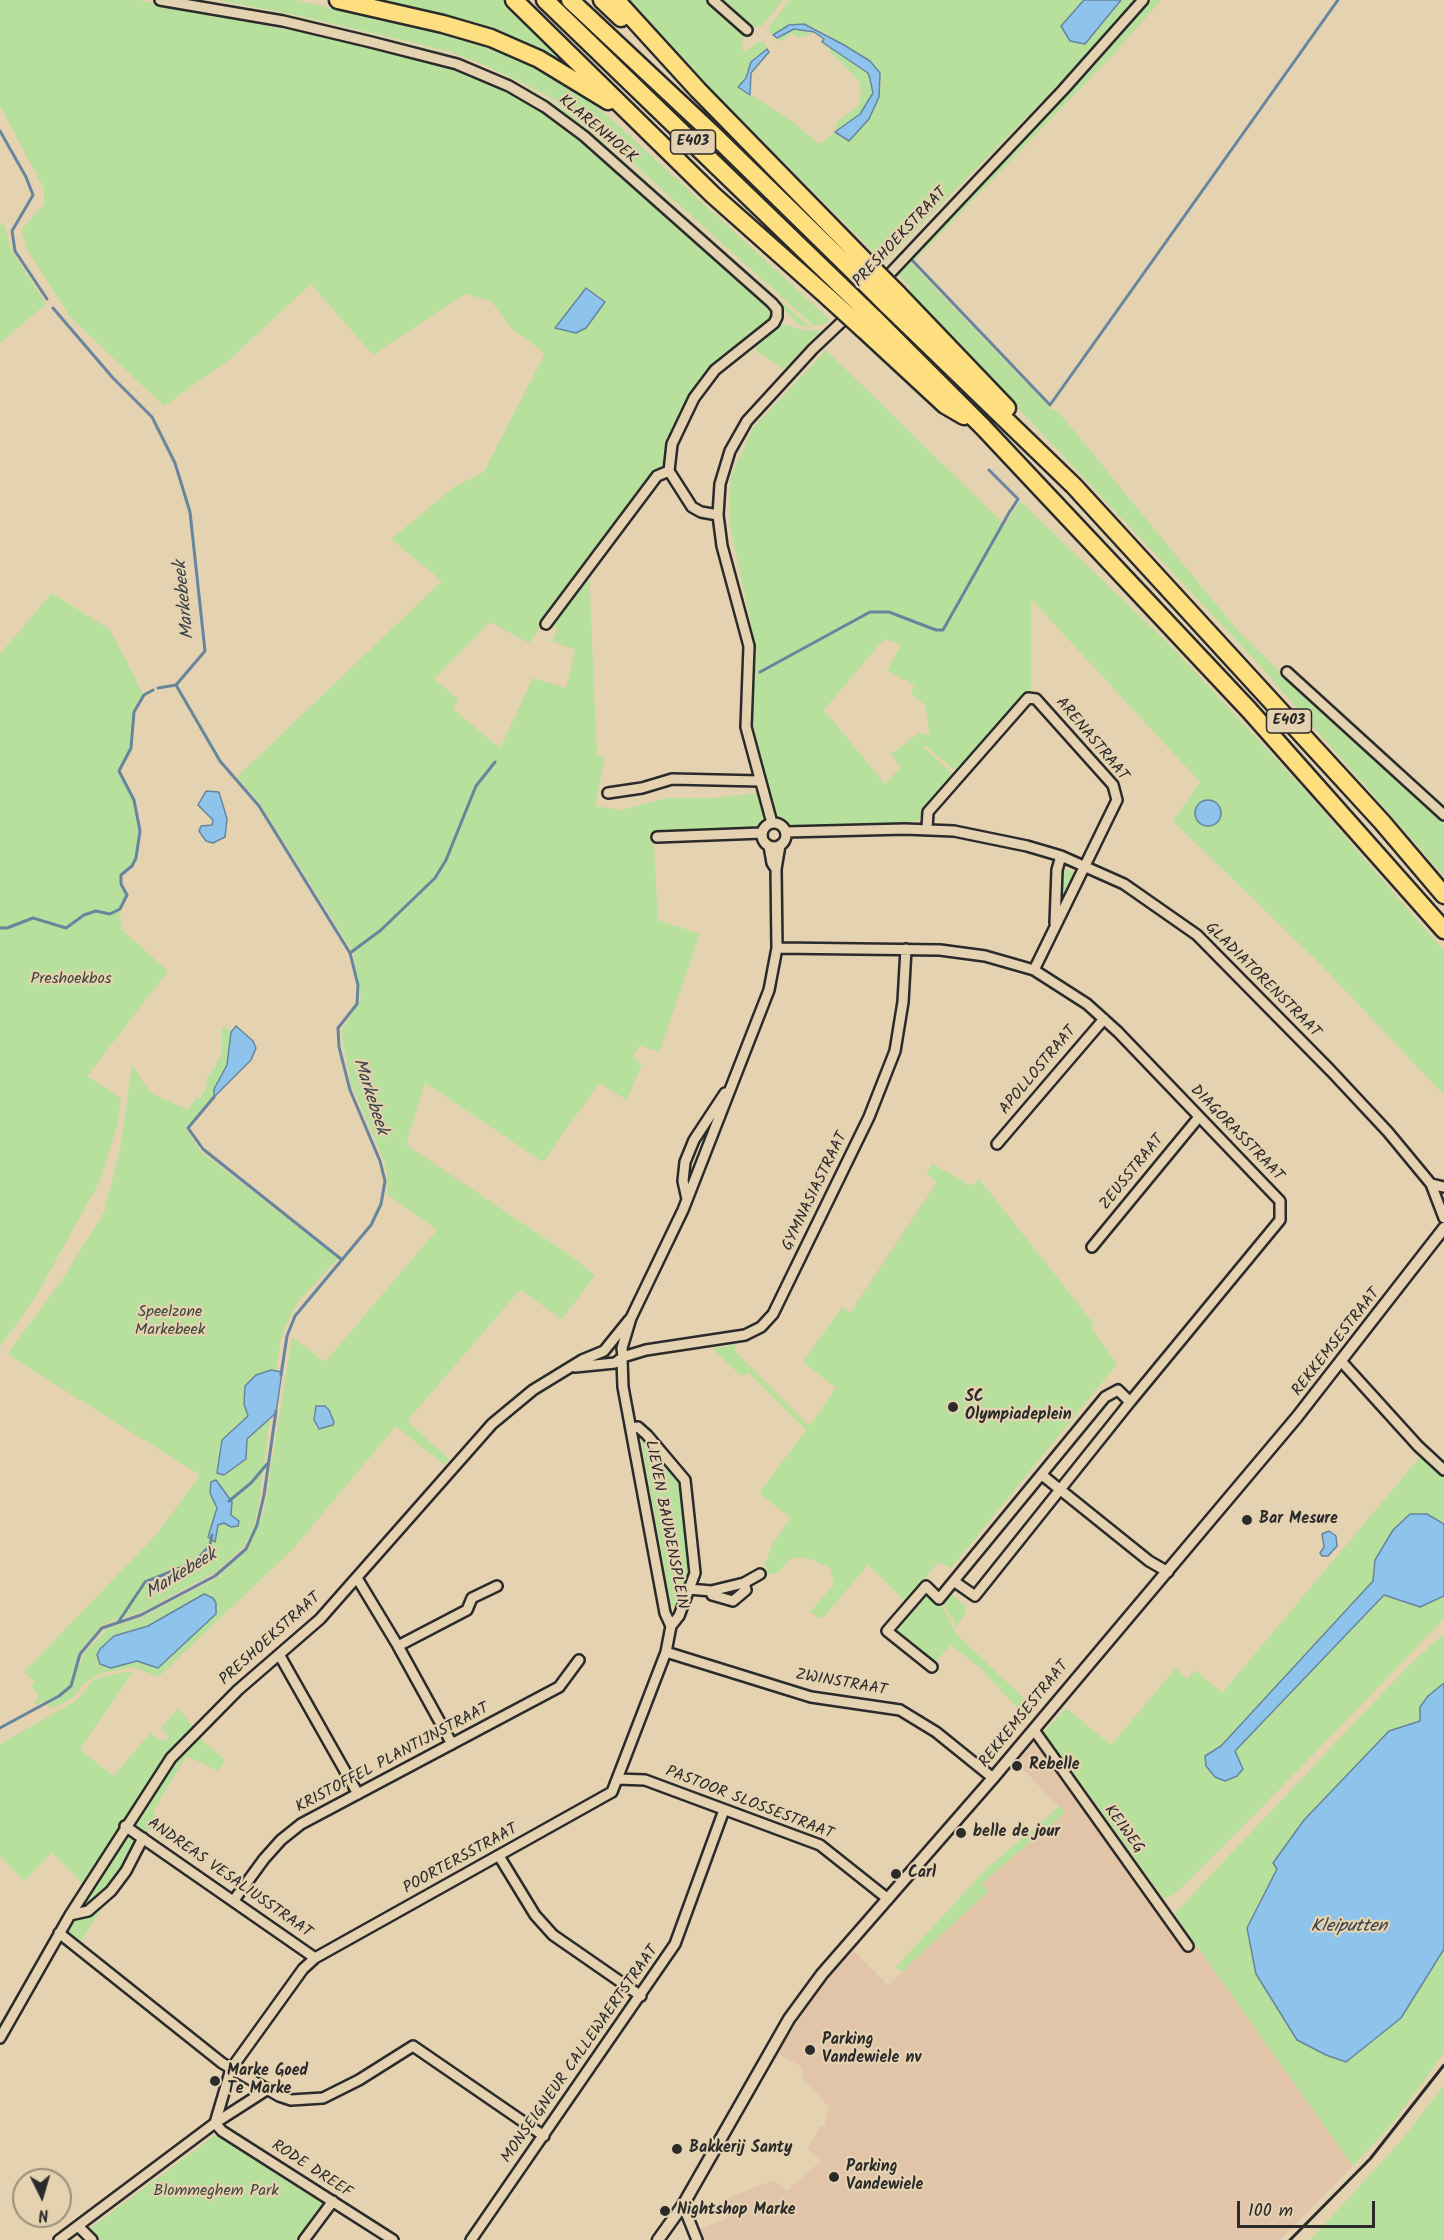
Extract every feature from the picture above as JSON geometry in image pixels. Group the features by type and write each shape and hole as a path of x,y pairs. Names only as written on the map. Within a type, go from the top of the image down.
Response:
{"highway":[{"path":"338,0 443,24 490,38 539,59 629,114"},
{"path":"514,0 629,114 828,298 868,324"},
{"name":"E403","path":"545,0 841,286 868,324 983,427 1249,710 1444,930"},
{"name":"E403","path":"570,0 713,134 860,266 893,300 998,397 1043,454 1382,822 1444,895"},
{"path":"602,0 698,90"},
{"path":"616,0 860,266"}],"street":[{"name":"KLARENHOEK","path":"160,0 283,21 391,46 457,64 509,86 545,106 584,136 772,303 777,309 774,323 715,370 694,398 672,444 669,471"},
{"path":"713,0 747,30"},
{"name":"PRESHOEKSTRAAT","path":"772,823 746,727 748,646 722,546 718,515 720,484 735,439 755,411 893,270 921,237 1085,66 1143,0"},
{"path":"546,624 657,476 669,471 692,507 701,512 718,515"},
{"path":"1287,672 1444,815"},
{"name":"ARENASTRAAT","path":"927,829 928,812 1025,699 1033,698 1117,792 1117,800 1087,865"},
{"path":"608,793 642,788 672,779 760,781"},
{"path":"772,823 781,825 786,832 785,840 774,845 764,841 762,833 766,826 772,823"},
{"name":"GLADIATORENSTRAAT","path":"786,832 927,829 986,837 1087,865 1140,894 1197,935 1339,1079 1388,1132 1431,1184 1444,1218"},
{"path":"657,837 762,833"},
{"name":"PRESHOEKSTRAAT","path":"0,2038 59,1933 125,1826 171,1758 237,1690 280,1656 357,1578 492,1424 533,1390 608,1347 631,1318 664,1254 770,990 777,948 776,870 772,863 774,845"},
{"path":"1055,929 1057,870 1061,856"},
{"path":"1034,970 1087,865"},
{"name":"DIAGORASSTRAAT","path":"777,948 906,949 985,956 1034,970 1087,1004 1104,1019 1280,1201 1280,1220 1059,1488 1051,1503 975,1596 955,1582"},
{"name":"GYMNASIASTRAAT","path":"623,1353 633,1347 646,1350 745,1335 761,1327 773,1314 869,1117 895,1051 903,1002 906,949"},
{"name":"APOLLOSTRAAT","path":"997,1144 1104,1019"},
{"name":"PRESHOEKSTRAAT","path":"687,1199 683,1181 685,1162 694,1140 737,1073"},
{"name":"ZEUSSTRAAT","path":"1092,1247 1199,1117"},
{"path":"1431,1184 1444,1186"},
{"name":"REKKEMSESTRAAT","path":"658,2240 683,2205 789,2019 822,1974 993,1778 1165,1575 1341,1361 1444,1228"},
{"name":"PRESHOEKSTRAAT","path":"575,1367 610,1363 623,1353 631,1318"},
{"path":"608,1347 623,1353"},
{"name":"LIEVEN BAUWENSPLEIN","path":"608,1347 610,1363 623,1387"},
{"name":"LIEVEN BAUWENSPLEIN","path":"623,1353 623,1387 665,1613 671,1626"},
{"path":"1341,1361 1418,1446 1444,1470"},
{"path":"932,1667 887,1631 926,1586 939,1599 955,1582 1112,1391 1118,1389 1130,1402"},
{"name":"LIEVEN BAUWENSPLEIN","path":"632,1428 638,1426 685,1480 695,1573 679,1616 671,1626 666,1652"},
{"path":"1042,1475 1165,1575"},
{"name":"LIEVEN BAUWENSPLEIN","path":"689,1589 711,1591 744,1583 760,1574"},
{"path":"357,1578 398,1646 452,1744"},
{"name":"LIEVEN BAUWENSPLEIN","path":"711,1591 712,1595 733,1601 746,1590 744,1583"},
{"path":"398,1646 467,1610 472,1598 497,1586"},
{"name":"ZWINSTRAAT","path":"666,1652 811,1697 900,1710 936,1732 993,1778"},
{"name":"POORTERSSTRAAT","path":"215,2123 231,2069 303,1969 315,1958 612,1792 666,1652"},
{"path":"280,1656 358,1794"},
{"name":"KRISTOFFEL PLANTIJNSTRAAT","path":"234,1900 281,1840 301,1824 559,1687 579,1660"},
{"name":"KEIWEG","path":"1034,1730 1188,1946"},
{"name":"PASTOOR SLOSSESTRAAT","path":"618,1779 645,1780 820,1845 888,1899"},
{"name":"MONSEIGNEUR CALLEWAERTSTRAAT","path":"471,2240 675,1944 724,1810"},
{"name":"ANDREAS VESALIUSSTRAAT","path":"125,1826 315,1958"},
{"path":"70,1915 87,1911 111,1891 126,1871 143,1838"},
{"path":"499,1856 535,1915 553,1935 641,1996"},
{"path":"59,1933 231,2069 291,2100 323,2098 359,2080 413,2046 544,2136"},
{"path":"60,2240 215,2123 268,2089"},
{"name":"RODE DREEF","path":"215,2123 222,2131 393,2240"},
{"path":"304,2240 333,2201"},
{"path":"683,2205 697,2240"},
{"path":"78,2226 92,2240"}],"shaded area":[{"path":"1044,1732 1353,2166 1280,2240 702,2240 698,2230 729,2217 722,2200 774,2180 787,2191 821,2161 808,2149 820,2126 824,2127 829,2107 803,2078 802,2067 777,2053 824,1981 852,1949 888,1985 988,1891 981,1884 1065,1813 1015,1761"}],"green space":[{"name":"Speelzone Markebeek","path":"0,0 137,0 394,51 507,88 582,137 772,310 771,318 761,329 708,371 679,417 661,468 597,548 529,643 490,622 434,679 458,699 453,709 500,748 533,678 566,688 575,650 552,641 558,629 550,625 589,572 597,755 605,759 595,806 621,810 667,798 709,798 759,793 765,813 762,824 754,827 653,831 658,920 700,934 659,1052 639,1045 633,1058 642,1064 627,1100 599,1083 543,1162 425,1083 406,1145 573,1257 595,1275 562,1319 520,1290 407,1421 449,1459 444,1465 396,1426 292,1550 158,1677 133,1667 102,1673 83,1684 73,1698 51,1709 44,1701 37,1705 34,1702 39,1697 31,1686 35,1682 24,1672 157,1534 200,1475 7,1354 62,1280 104,1212 120,1150 132,1065 151,1093 188,1110 196,1098 200,1099 208,1084 205,1082 222,1054 222,1029 225,1027 231,1032 227,1065 214,1089 214,1097 186,1128 201,1152 338,1258 298,1302 286,1324 280,1343 258,1509 253,1531 244,1546 217,1571 146,1610 102,1625 80,1651 76,1665 81,1664 83,1654 107,1629 140,1618 217,1578 248,1549 264,1511 292,1337 325,1362 437,1230 388,1195 386,1165 351,1084 341,1032 361,998 353,952 259,802 237,777 442,581 391,539 454,487 484,472 545,353 512,329 491,301 465,294 373,355 311,284 229,360 164,406 70,317 29,253 21,230 44,204 44,189 0,106","holes":["198,1597 218,1608 216,1614 158,1668 137,1661 111,1668 100,1664 97,1655 114,1636 148,1626"]},
{"path":"172,0 200,0 286,14 446,53 530,89 568,112 587,128 811,328 799,325 766,293 564,117 533,95 508,82 483,71"},
{"path":"216,0 296,0 452,36 500,51 544,71 582,94 618,125 830,320 823,325 813,325 625,156 555,100 537,90 448,51 296,15"},
{"path":"357,0 505,0 595,87 569,71"},
{"path":"629,0 711,0 744,30 742,50 746,51 758,42 764,42 767,49 760,53 748,68 746,78 738,87 789,119 819,144 835,132 837,122 859,105 861,92 859,81 829,51 829,47 868,73 873,93 855,119 841,127 849,141 869,119 879,97 881,81 878,70 870,61 816,28 804,24 789,25 773,35 770,33 769,27 790,0 1136,0 1082,60 884,263 685,63"},
{"path":"718,0 783,0 762,26 754,27 745,24"},
{"path":"1152,0 1161,0 1121,46 914,261 910,256 1102,57"},
{"path":"794,29 813,34 798,38 792,33 780,42 777,38"},
{"path":"0,222 5,227 11,250 46,304 0,343"},
{"path":"908,260 1052,410 1057,410 1238,631 1328,719 1444,823 1444,876 1253,658 909,292 909,286 895,272"},
{"path":"783,324 806,331 821,330 784,369 757,352 754,343"},
{"path":"826,350 1005,525 1020,501 1172,647 1302,787 1444,951 1444,1095 1321,965 1173,821 1200,782 1031,599 1031,692 1015,703 957,772 927,747 923,747 953,774 919,820 906,823 793,826 778,819 750,735 750,701 757,652 730,526 729,491 732,474 752,429","holes":["884,639 901,645 887,671 914,685 911,694 925,705 930,736 919,733 891,754 901,767 885,784 824,710"]},
{"name":"Preshoekbos","path":"52,593 110,630 144,695 134,712 131,748 119,771 134,800 139,822 140,843 132,866 121,875 121,884 127,895 120,909 121,929 168,971 87,1076 121,1098 118,1122 100,1181 36,1296 0,1347 0,654"},
{"path":"1066,869 1073,872 1073,878 1061,901 1062,875"},
{"name":"SC Olympiadeplein","path":"932,1164 972,1186 979,1179 1094,1324 1091,1328 1117,1364 951,1568 938,1562 906,1602 868,1565 822,1619 810,1612 834,1584 830,1568 811,1559 797,1557 788,1561 778,1573 767,1574 765,1565 772,1545 791,1518 759,1493 806,1430 748,1372 741,1376 712,1348 728,1347 730,1341 735,1343 735,1351 809,1426 836,1388 803,1362 842,1307 850,1313 937,1182 926,1174"},
{"path":"641,1440 647,1440 677,1477 683,1499 692,1572 677,1607 671,1606"},
{"path":"1421,1456 1444,1477 1444,1524 1427,1514 1376,1560 1373,1581 1221,1746 1205,1756 1243,1769 1235,1751 1384,1595 1420,1607 1444,1596 1444,1619 1175,1894 1164,1899 1044,1732 1066,1708 1111,1745 1176,1668 1187,1679 1195,1670 1222,1693"},
{"path":"951,1594 965,1605 965,1613 957,1627 943,1604"},
{"path":"923,1596 928,1596 943,1608 957,1635 1031,1705 1031,1715 1028,1719 978,1666 951,1645 935,1662 897,1635 895,1627"},
{"path":"1444,1634 1444,1683 1428,1696 1420,1707 1420,1721 1389,1731 1304,1820 1273,1863 1278,1869 1258,1903 1326,2055 1346,2062 1401,2018 1444,1949 1444,2053 1392,2124 1353,2166 1174,1914 1411,1663"},
{"path":"133,1672 80,1749 85,1754 114,1776 150,1733 158,1740 166,1741 169,1737 161,1728 179,1708 201,1740 225,1760 219,1771 186,1756 153,1812 157,1817 148,1832 138,1831 132,1824 146,1801 139,1796 83,1884 52,1853 24,1881 0,1856 0,1744 76,1701 93,1680"},
{"path":"1060,1806 1065,1813 981,1884 989,1891 901,1972 896,1967 987,1868"},
{"path":"133,1835 138,1841 133,1859 81,1941 66,1931 121,1841"},
{"path":"1444,2085 1444,2240 1310,2240 1401,2141"},
{"name":"Blommeghem Park","path":"215,2135 324,2203 298,2240 101,2240 89,2229"}],"water":[{"path":"1084,0 1121,0 1085,44 1070,41 1061,26"},
{"path":"804,24 870,61 880,73 879,97 869,119 849,141 835,132 860,114 873,93 868,73 822,42 824,39 814,32 794,29 777,38 773,35 789,25"},
{"path":"767,49 769,52 751,73 750,95 738,87 746,78 751,62"},
{"path":"586,288 605,302 586,328 576,333 555,328"},
{"path":"206,791 219,792 227,819 225,837 213,843 206,841 199,831 201,826 212,825 213,820 198,805"},
{"path":"1208,800 1217,804 1221,813 1217,822 1208,826 1199,822 1195,813 1199,804"},
{"path":"236,1026 253,1041 256,1048 251,1060 214,1097 214,1089 227,1065 231,1032"},
{"path":"271,1370 282,1372 276,1413 247,1439 246,1459 224,1475 217,1473 222,1440 248,1416 244,1404 245,1386 256,1375"},
{"path":"316,1406 325,1406 329,1410 333,1425 319,1429 314,1420"},
{"path":"216,1480 232,1502 231,1515 239,1521 238,1526 231,1527 224,1523 218,1525 215,1542 208,1537 217,1508 210,1493 211,1482"},
{"path":"1410,1514 1427,1514 1444,1524 1444,1596 1420,1607 1384,1595 1235,1751 1243,1769 1237,1776 1225,1781 1215,1777 1206,1766 1205,1756 1221,1746 1373,1581 1375,1560 1393,1530"},
{"path":"1329,1531 1336,1536 1337,1546 1328,1556 1322,1556 1320,1553 1324,1547 1322,1534"},
{"path":"204,1594 213,1598 216,1603 216,1614 158,1668 137,1661 111,1668 100,1664 97,1655 100,1649 114,1636 148,1626"},
{"name":"Kleiputten","path":"1444,1683 1444,1949 1401,2018 1346,2062 1326,2055 1297,2040 1256,1974 1247,1928 1277,1869 1273,1863 1304,1820 1389,1731 1420,1721 1420,1707 1428,1696"}],"waterway":[{"path":"911,259 1050,405 1338,0"},
{"name":"Markebeek","path":"0,131 26,177 33,195 12,231 15,251 47,299"},
{"name":"Markebeek","path":"53,308 113,378 152,417 175,463 190,512 205,651 176,685 220,761 259,806 350,953 358,985 357,1004 338,1028 339,1047 350,1090 380,1161 385,1181 381,1204 371,1225 295,1316 287,1336 281,1375"},
{"path":"989,470 1018,499 1011,510"},
{"path":"760,672 870,612 889,612 936,630 943,630 1010,511"},
{"path":"158,688 176,685"},
{"path":"0,928 7,928 33,918 66,928 84,915 96,911 110,914 120,909 127,895 121,884 121,875 132,866 136,858 140,831 134,800 119,771 131,748 134,712 144,695 153,690"},
{"path":"350,953 381,930 435,878 446,860 476,786 495,762"},
{"path":"214,1097 188,1128 203,1149 341,1259"},
{"name":"Markebeek","path":"0,1728 59,1696 71,1686 80,1654 102,1628 141,1615 215,1576 246,1549 257,1525 264,1495 276,1411"},
{"path":"229,1501 251,1483 267,1464"},
{"path":"119,1621 145,1582 195,1562 210,1545 212,1535"}],"railway":[{"path":"1290,2240 1370,2159 1444,2065"}],"place":[{"name":"SC Olympiadeplein","path":"953,1407"},
{"name":"Bar Mesure","path":"1247,1520"},
{"name":"Rebelle","path":"1017,1766"},
{"name":"belle de jour","path":"961,1833"},
{"name":"Carl","path":"896,1874"},
{"name":"Parking Vandewiele nv","path":"810,2050"},
{"name":"Marke Goed Te Marke","path":"215,2081"},
{"name":"Bakkerij Santy","path":"677,2149"},
{"name":"Parking Vandewiele","path":"834,2177"},
{"name":"Nightshop Marke","path":"665,2211"}]}
